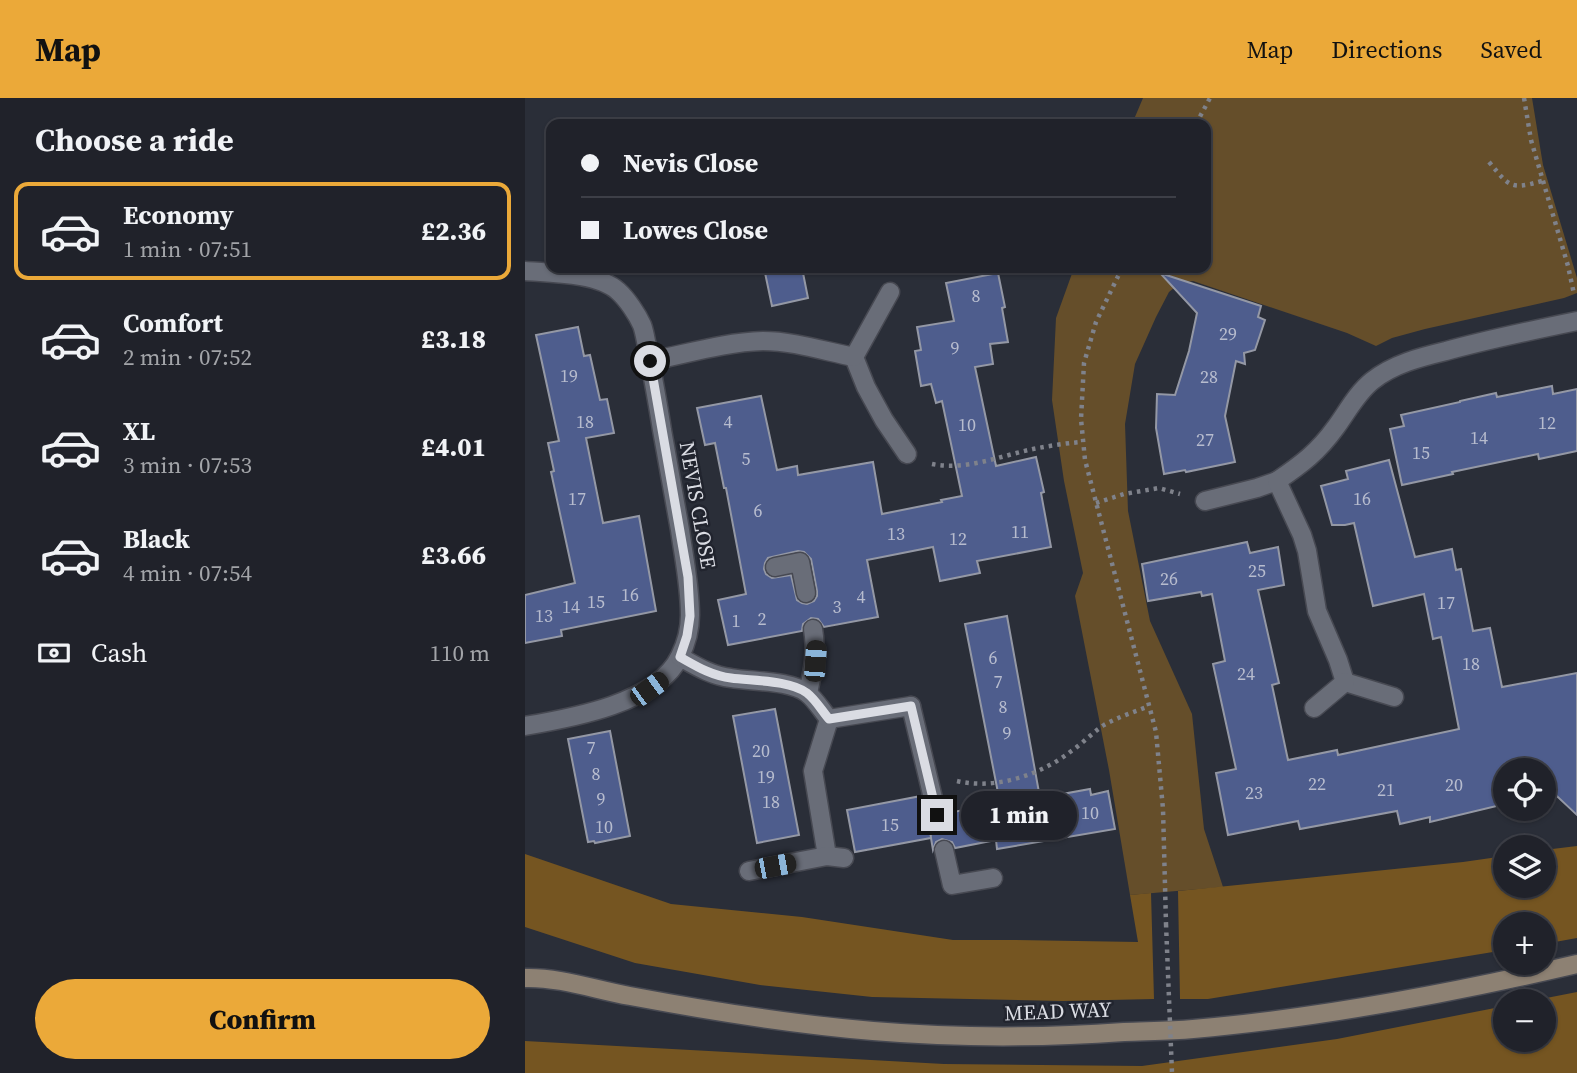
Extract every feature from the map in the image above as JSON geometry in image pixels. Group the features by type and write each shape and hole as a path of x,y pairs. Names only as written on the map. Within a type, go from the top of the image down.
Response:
{"main road":[{"name":"MEAD WAY","path":"525,967 533,978 796,1024 945,1035 1074,1036 1192,1029 1280,1019 1516,979 1577,964"}],"street":[{"name":"NEVIS CLOSE","path":"525,271 546,273"},
{"name":"NEVIS CLOSE","path":"525,726 556,721 639,695 661,680 680,657 690,616 688,577 642,326 616,289 578,275 552,273"},
{"path":"854,357 890,292"},
{"path":"1205,501 1277,481 1310,458 1338,426 1360,393 1371,381 1387,372 1416,359 1481,341 1577,321"},
{"path":"650,361 763,341 784,342 854,357"},
{"path":"854,357 884,420 907,454"},
{"path":"1277,481 1302,535 1317,611 1345,682"},
{"path":"775,567 800,562 806,593"},
{"path":"808,693 815,661 813,629"},
{"path":"680,657 713,674 797,688 808,693 829,719"},
{"path":"1345,682 1394,697"},
{"path":"1314,708 1345,682"},
{"path":"829,719 911,706 937,815"},
{"path":"749,871 835,857 813,771 829,719"},
{"path":"944,850 952,885 993,878"}],"path":[{"path":"1199,119 1210,98"},
{"path":"1524,98 1531,140 1575,298"},
{"path":"1489,162 1512,186 1522,187 1542,181"},
{"path":"1120,273 1096,322 1084,363 1082,442 1156,732 1163,809 1172,1073"},
{"path":"907,454 930,464 963,466 1035,449 1082,442"},
{"path":"1096,503 1123,494 1159,488 1205,501"},
{"path":"926,766 968,783 985,784 1012,779 1058,762 1103,726 1149,706"}],"shaded area":[{"path":"1143,98 1532,98 1543,165 1577,278 1577,293 1425,329 1392,338 1376,346 1347,333 1193,281 1180,283 1169,292 1135,364 1125,424 1128,511 1150,621 1192,714 1204,829 1223,887 1130,895 1075,596 1083,573 1064,481 1052,400 1056,318 1072,273 1211,273 1211,119 1134,119"},
{"path":"1577,846 1577,938 1556,942 1556,912 1493,912 1493,952 1208,999 1180,999 1178,891 1493,858 1493,898 1556,898 1556,849"},
{"path":"525,854 671,904 802,917 953,940 1138,942 1130,895 1151,893 1154,999 1063,1001 872,997 760,985 635,963 525,927"},
{"path":"1577,992 1577,1073 525,1073 525,1041 944,1064 1142,1066 1337,1039 1493,1008 1493,1052 1556,1052 1556,996"}],"building":[{"path":"765,273 803,273 808,298 772,306"},
{"path":"998,273 1008,342 990,344 993,364 975,367 996,466 1036,457 1044,492 1041,493 1051,547 977,561 980,573 940,581 933,547 867,560 878,617 824,627 818,619 811,618 803,624 802,631 728,645 718,600 746,594 715,443 705,445 697,408 761,396 777,470 797,466 798,475 873,462 882,514 962,496 942,401 936,403 931,384 921,386 915,351 921,350 917,327 954,321 946,283","holes":["804,552 811,559 817,591 814,601 807,604 797,600 791,575 772,578 764,569 768,558"]},
{"path":"1160,273 1261,306 1258,317 1265,320 1255,350 1244,353 1245,364 1236,361 1225,416 1235,462 1164,474 1156,428 1157,394 1175,395 1189,351 1197,313"},
{"path":"578,327 584,356 590,355 600,400 607,399 614,433 586,438 603,523 639,516 656,611 561,630 562,636 525,643 525,595 575,583 551,472 554,471 548,443 559,441 536,335"},
{"path":"1552,386 1553,394 1577,389 1577,451 1539,459 1538,454 1402,485 1390,429 1404,426 1401,415 1496,393 1497,397"},
{"path":"1389,460 1415,557 1452,549 1456,570 1461,569 1473,631 1490,628 1502,687 1577,673 1577,815 1556,795 1556,758 1493,758 1493,807 1430,822 1430,817 1400,824 1397,811 1300,829 1298,821 1228,835 1216,773 1236,769 1213,664 1225,661 1212,594 1202,596 1201,592 1148,601 1142,564 1247,542 1250,553 1278,547 1284,585 1258,590 1279,683 1272,685 1288,760 1337,750 1338,755 1459,729 1441,637 1433,639 1424,594 1373,606 1354,523 1332,525 1321,486 1348,479 1346,471"},
{"path":"1007,616 1040,798 1090,789 1091,795 1108,791 1115,829 997,849 996,840 955,848 952,842 942,839 936,842 933,850 931,838 855,852 847,810 921,796 931,837 929,823 940,826 945,823 948,813 1000,803 965,624"},
{"path":"775,709 799,835 757,843 733,716"},
{"path":"610,731 630,836 588,842 568,739"}],"route":[{"path":"650,361 688,577 690,616 680,657 713,674 797,688 808,693 829,719 911,706 937,815"}]}
